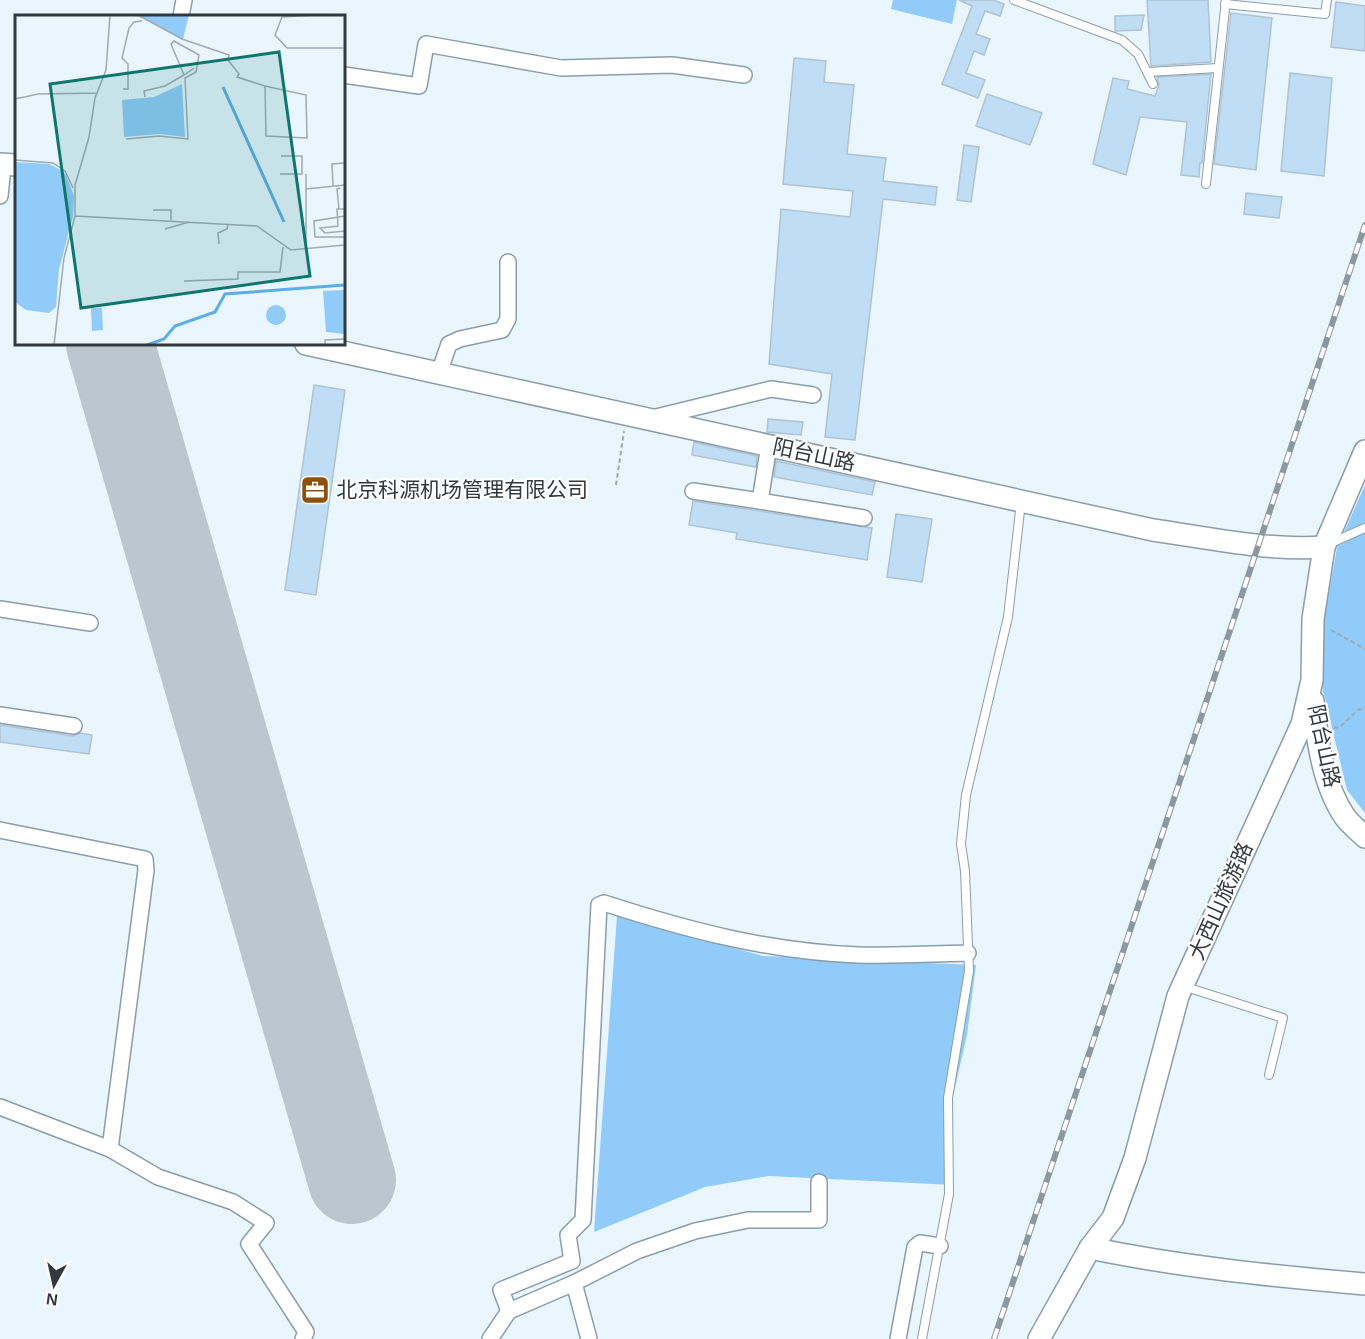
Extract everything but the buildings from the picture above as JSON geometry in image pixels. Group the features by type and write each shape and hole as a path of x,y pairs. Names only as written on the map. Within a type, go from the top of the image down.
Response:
{"street":[{"path":"181,15 184,0"},
{"path":"345,75 419,86 426,44 561,68 672,66 744,75"},
{"path":"0,196 2,177 0,166 15,165"},
{"path":"439,373 449,344 502,330 508,319 508,262"},
{"name":"阳台山路","path":"311,345 1153,530 1241,543 1301,548 1324,547"},
{"path":"649,419 771,389 813,395"},
{"path":"760,501 769,445"},
{"name":"大西山旅游路","path":"1039,1339 1090,1248 1113,1218 1135,1158 1157,1068 1182,986 1302,724 1311,680 1313,619 1324,547 1365,451"},
{"path":"693,491 864,518"},
{"path":"0,609 90,623"},
{"name":"阳台山路","path":"1311,680 1316,729 1325,770 1346,818 1365,837"},
{"path":"0,715 74,726"},
{"path":"1284,762 1299,759 1325,770"},
{"path":"0,830 145,859 146,870 110,1149"},
{"path":"509,1311 501,1290 572,1261 568,1235 583,1220 599,905 604,903 673,925 771,947 858,955 968,953"},
{"path":"0,1107 110,1149 158,1177 233,1202 266,1223 249,1244 306,1332 303,1339"},
{"path":"490,1339 509,1311 574,1283 637,1251 694,1231 748,1220 819,1220 819,1182"},
{"path":"898,1339 915,1247 920,1243 939,1246"},
{"path":"1090,1248 1149,1261 1365,1284"},
{"path":"574,1283 589,1339"}],"lane":[{"path":"1014,0 1122,40 1138,54 1153,84"},
{"path":"1206,183 1226,2 1325,14 1327,0"},
{"path":"1148,72 1218,68"},
{"path":"922,1339 949,1194 948,1098 969,971 965,871 961,844 966,795 1008,617 1022,501"},
{"path":"1324,547 1365,528"},
{"path":"1182,986 1283,1018 1269,1075"}],"path":[{"path":"616,485 627,414"},
{"path":"1313,619 1365,649"},
{"path":"1316,729 1340,727 1358,710 1365,708"}],"shaded area":[{"path":"893,0 957,0 952,24 891,9"},
{"path":"1365,485 1365,813 1347,790 1316,662 1337,548"},
{"path":"617,916 763,956 976,965 967,1035 952,1101 953,1185 769,1176 705,1187 594,1232"}],"runway":[{"path":"110,345 352,1180"}],"railway":[{"path":"994,1339 1365,225"}],"place":[{"name":"北京科源机场管理有限公司","path":"315,490"}]}
